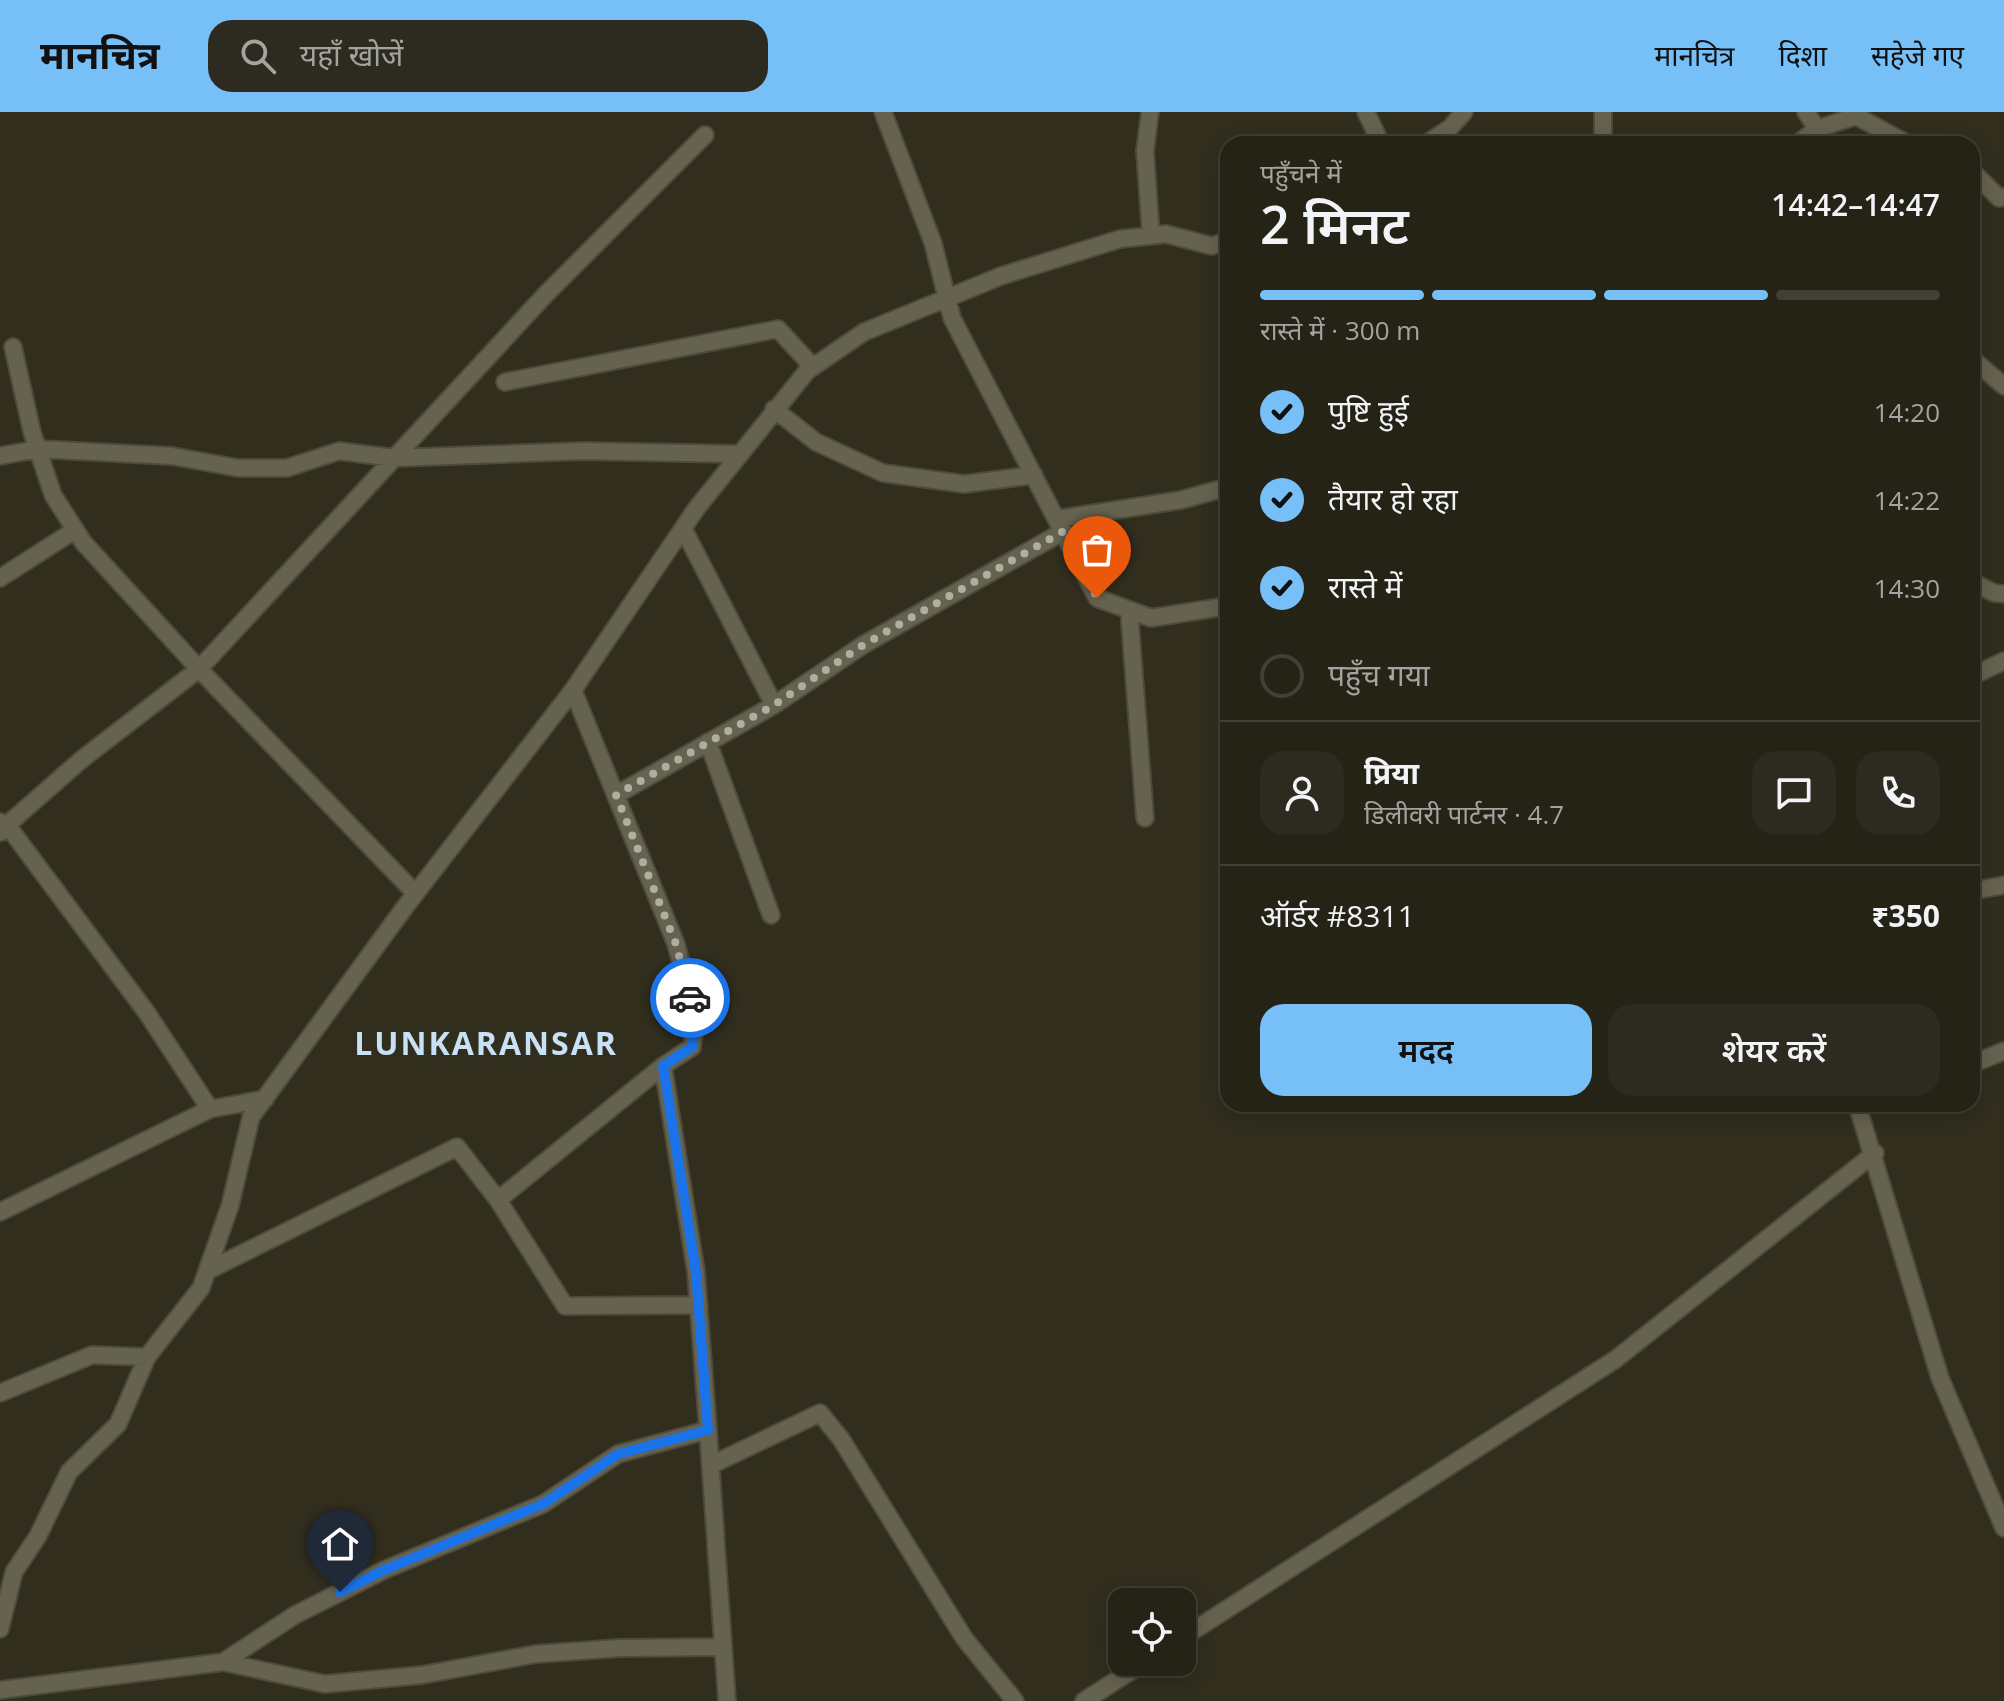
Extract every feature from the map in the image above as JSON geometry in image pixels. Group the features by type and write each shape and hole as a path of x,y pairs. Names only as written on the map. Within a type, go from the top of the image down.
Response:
{"street":[{"path":"883,112 933,243 952,318 1097,598 1151,618 1220,607"},
{"path":"1150,112 1145,151 1151,236"},
{"path":"1366,112 1377,136"},
{"path":"1438,136 1464,112"},
{"path":"1603,112 1603,136"},
{"path":"1806,112 1817,129"},
{"path":"1808,136 1817,129 1856,116 1893,136"},
{"path":"210,1109 147,1013 2,827 81,760 199,669 546,294 705,135"},
{"path":"1980,179 1999,198 2004,197"},
{"path":"0,1629 14,1572 38,1536 69,1472 118,1424 147,1357 201,1288 230,1206 251,1117 415,893 573,690 683,528 774,409 813,367 864,332 1001,276 1120,239 1166,234 1212,246 1220,244"},
{"path":"505,382 778,329 813,367"},
{"path":"13,347 38,449 53,495 75,530 199,669 415,893"},
{"path":"1980,371 2004,386"},
{"path":"774,409 816,442 883,473 964,484 1034,475"},
{"path":"0,456 38,449 172,456 238,468 287,468 339,451 394,458 583,451 738,454"},
{"path":"616,795 774,705 863,645 1060,525 1220,489"},
{"path":"683,528 774,705"},
{"path":"0,578 75,530"},
{"path":"1980,586 2004,594"},
{"path":"1129,610 1145,818"},
{"path":"1980,672 2004,661"},
{"path":"498,1200 663,1066 692,1047 696,1020 676,944 573,690"},
{"path":"708,742 771,915"},
{"path":"1980,890 2004,885"},
{"path":"1980,1061 2004,1051"},
{"path":"663,1066 668,1112 682,1169 699,1305 727,1701"},
{"path":"0,1212 210,1109 265,1099"},
{"path":"1860,1112 1875,1153 1940,1378 2004,1528"},
{"path":"207,1271 457,1147 498,1200 565,1306 699,1305"},
{"path":"1196,1629 1616,1359 1875,1153"},
{"path":"0,1393 92,1355 147,1357"},
{"path":"711,1465 820,1413 841,1439 964,1638 1015,1701"},
{"path":"223,1662 295,1615 384,1570 543,1504 618,1454 708,1430"},
{"path":"0,1690 223,1662 325,1684 422,1675 536,1654 723,1647"},
{"path":"1084,1701 1123,1676"}],"way so far":[{"path":"690,998 676,944 616,795 774,705 863,645 1064,531 1097,598"}],"district":[{"name":"LUNKARANSAR","path":"486,1044"}],"route":[{"path":"340,1592 384,1570 463,1540 543,1504 618,1454 708,1430 696,1272 682,1169 668,1112 663,1066 692,1047 696,1020 690,998"}]}
